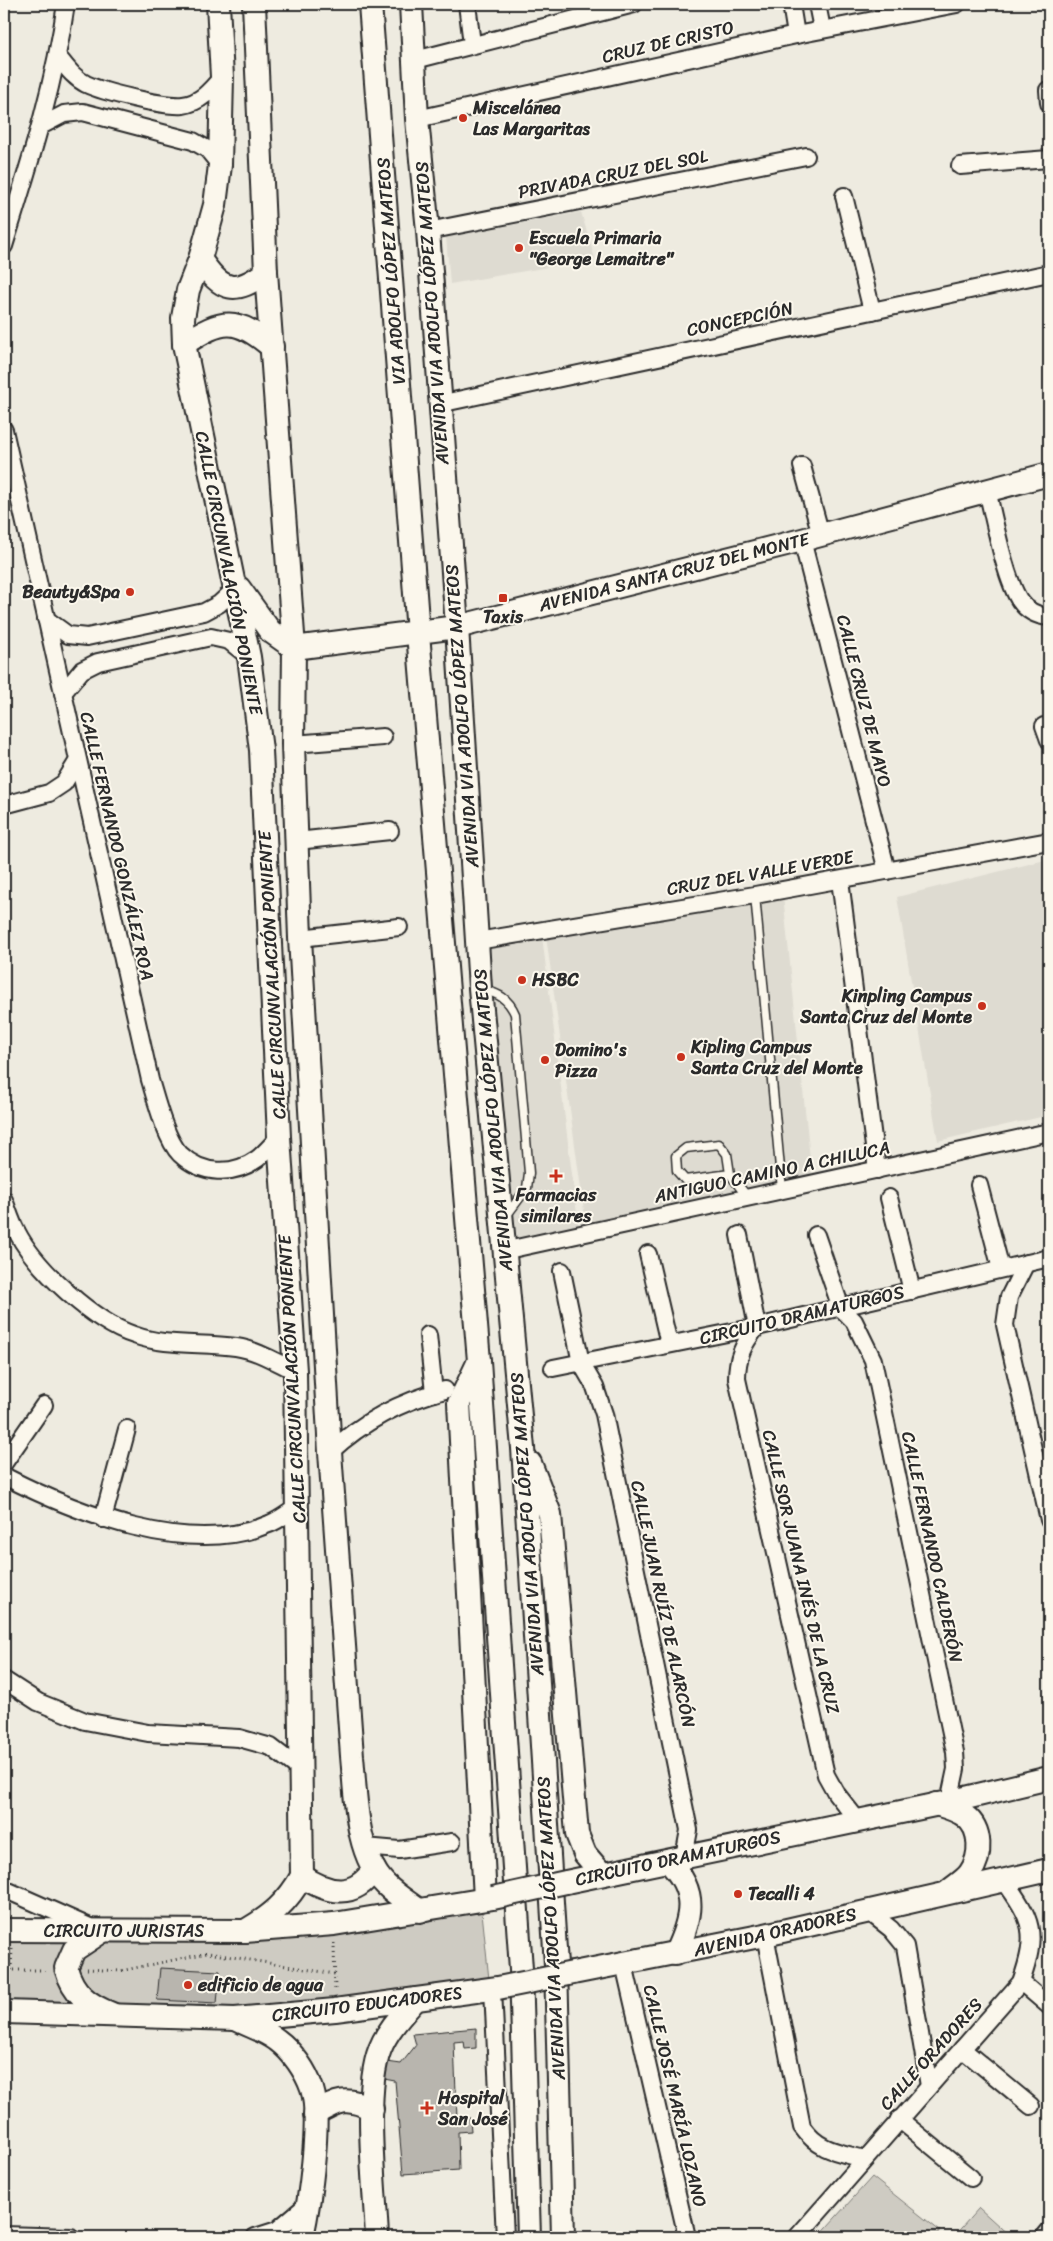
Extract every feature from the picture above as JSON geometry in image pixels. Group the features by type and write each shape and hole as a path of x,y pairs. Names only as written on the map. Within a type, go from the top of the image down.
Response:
{"main road":[{"name":"CALLE CIRCUNVALACIÓN PONIENTE","path":"218,4 222,77 220,166 215,205 200,260 188,290 183,318 184,344 249,657 261,750 279,1137 295,1371 299,1506 302,1876"},
{"name":"CALLE CIRCUNVALACIÓN PONIENTE","path":"254,4 266,272 294,648 293,744 300,938 330,1452 356,1803 365,1847 374,1869 385,1884 420,1911"},
{"name":"VIA ADOLFO LÓPEZ MATEOS","path":"370,4 411,538"},
{"name":"AVENIDA VIA ADOLFO LÓPEZ MATEOS","path":"410,4 415,60 417,119 428,231 439,404 457,627 480,988 523,1448 556,1965 563,2237"},
{"path":"200,260 210,274 220,283 233,288 248,286 266,272"},
{"path":"184,344 215,326 233,324 252,330 272,347"},
{"name":"AVENIDA SANTA CRUZ DEL MONTE","path":"294,648 457,627 812,538 1049,474"},
{"name":"AVENIDA VIA ADOLFO LÓPEZ MATEOS","path":"411,538 479,1361 521,1969 529,2237"},
{"path":"233,583 270,631 294,648"},
{"path":"479,1361 459,1403 489,1899"},
{"path":"523,1448 550,1514 577,1834 586,1854 602,1874"},
{"name":"CIRCUITO DRAMATURGOS","path":"245,1931 334,1924 489,1899 942,1803 1049,1778"},
{"path":"942,1803 965,1816 975,1827 978,1838 976,1863 971,1872 946,1893"},
{"path":"675,1954 685,1933 690,1908 676,1859"},
{"path":"245,1931 266,1919 280,1907 293,1893 302,1876 318,1887 342,1890 363,1882 374,1869"},
{"name":"AVENIDA ORADORES","path":"496,1989 765,1936 1002,1879 1049,1870"},
{"name":"CIRCUITO JURISTAS","path":"4,1930 101,1932 245,1931"},
{"path":"101,1932 74,1950 66,1968 75,1990 86,2001 118,2016"},
{"name":"CIRCUITO EDUCADORES","path":"4,2012 235,2019 335,2010 496,1989"},
{"path":"377,2237 372,2109 374,2077 380,2050 394,2024 416,1999"},
{"name":"CIRCUITO EDUCADORES","path":"235,2019 277,2039 304,2071 312,2091 315,2114 309,2202 302,2237"},
{"path":"315,2114 344,2100 355,2101 372,2109"}],"street":[{"path":"4,246 42,126 58,58 66,4"},
{"path":"467,4 472,44"},
{"path":"415,60 580,10 634,4"},
{"path":"791,4 796,34"},
{"path":"817,4 822,29"},
{"name":"CRUZ DE CRISTO","path":"417,119 796,34 957,4"},
{"path":"58,58 72,75 86,84 158,104 184,105 205,96 222,77"},
{"path":"42,126 64,114 83,112 193,140 208,149 220,166"},
{"name":"PRIVADA CRUZ DEL SOL","path":"428,231 806,156"},
{"path":"960,166 1049,159"},
{"path":"844,196 872,311"},
{"name":"CONCEPCIÓN","path":"439,404 1049,273"},
{"name":"CALLE FERNANDO GONZÁLEZ ROA","path":"4,430 77,762 150,1080 163,1122 180,1154 204,1170 230,1171 257,1159 279,1137"},
{"name":"CALLE CRUZ DE MAYO","path":"802,466 812,538 887,871"},
{"path":"986,490 1012,583 1021,602 1043,616"},
{"path":"46,619 68,635 87,637 204,612 219,604 233,583"},
{"path":"63,694 82,670 98,662 210,637 229,641 249,657"},
{"path":"293,744 382,737"},
{"path":"4,805 49,793 64,783 77,762"},
{"path":"297,841 390,831"},
{"name":"CRUZ DEL VALLE VERDE","path":"477,942 840,880 1049,841"},
{"path":"840,880 877,1170"},
{"path":"300,938 399,927"},
{"name":"ANTIGUO CAMINO A CHILUCA","path":"504,1251 1049,1132"},
{"path":"979,1185 1001,1270"},
{"path":"889,1198 912,1291"},
{"path":"4,1200 17,1232 41,1266 69,1294 110,1324 134,1336 161,1341 237,1347 258,1353 295,1371"},
{"path":"739,1235 757,1328"},
{"path":"816,1235 841,1308"},
{"path":"648,1254 669,1344"},
{"name":"CIRCUITO DRAMATURGOS","path":"553,1368 757,1328 1049,1258"},
{"path":"1026,1263 1009,1297 1005,1325 1049,1520"},
{"name":"CALLE JUAN RUÍZ DE ALARCÓN","path":"562,1271 581,1363 595,1387 604,1414 688,1830 676,1859"},
{"name":"CALLE FERNANDO CALDERÓN","path":"841,1308 854,1321 873,1360 954,1752 956,1769 942,1803"},
{"name":"CALLE SOR JUANA INÉS DE LA CRUZ","path":"757,1328 743,1344 737,1362 737,1379 826,1775 836,1793 858,1821"},
{"path":"330,1452 351,1432 368,1421 439,1391 428,1335"},
{"path":"4,1463 44,1405"},
{"path":"103,1519 127,1429"},
{"path":"4,1476 46,1498 103,1519 164,1532 217,1535 244,1532 270,1524 299,1506"},
{"path":"4,1680 38,1702 85,1721 148,1733 239,1738 271,1748 302,1770"},
{"path":"365,1847 399,1850 452,1842"},
{"name":"CALLE ORADORES","path":"797,2237 864,2158 1021,1982 1032,1942 1030,1921 1021,1904 1002,1879"},
{"path":"4,1889 101,1932"},
{"path":"868,1911 891,1929 905,1946 929,2086"},
{"path":"765,1936 802,2127 812,2141 828,2150 864,2158"},
{"name":"CALLE JOSÉ MARÍA LOZANO","path":"624,1964 687,2237"},
{"path":"1021,1982 1049,2006"},
{"path":"496,1989 505,2237"},
{"path":"962,2049 1031,2106"},
{"path":"899,2120 971,2178"},
{"path":"255,2237 277,2230 309,2202"},
{"path":"1044,2237 1049,2231"},
{"path":"4,2235 71,2237"}],"lane":[{"path":"755,895 782,1190"},
{"path":"480,988 499,994 510,1003 515,1014 529,1173 527,1188 519,1202 501,1222"},
{"path":"730,1174 685,1180 677,1171 676,1156 686,1148 719,1144 727,1154 730,1174 748,1198"}],"path":[{"path":"4,1970 66,1968 120,1971 208,1953 335,1974"}],"shaded area":[{"name":"Escuela Primaria \"George Lemaitre\"","path":"581,212 595,259 450,284 446,237"},
{"name":"Kinpling Campus Santa Cruz del Monte","path":"1049,859 1049,1115 938,1141 897,897"},
{"name":"Kipling Campus Santa Cruz del Monte","path":"783,895 812,1178 586,1225 546,936"},
{"path":"542,936 579,1230 509,1247 479,946"},
{"path":"481,1903 490,1989 335,2010 4,2011 4,1938"},
{"path":"872,2177 940,2231 935,2237 818,2237"},
{"path":"979,2208 1011,2237 953,2237"}],"building":[{"name":"edificio de agua","path":"160,1968 220,1971 217,2003 157,2000"},
{"name":"Hospital San José","path":"476,2028 476,2048 465,2049 464,2041 454,2042 457,2118 470,2118 471,2131 458,2132 459,2170 403,2174 395,2081 384,2079 387,2062 401,2064 416,2045 413,2034"}],"place":[{"name":"Miscelánea Las Margaritas","path":"463,118"},
{"name":"Escuela Primaria \"George Lemaitre\"","path":"519,248"},
{"name":"Beauty&Spa","path":"130,592"},
{"name":"Taxis","path":"503,598"},
{"name":"HSBC","path":"522,980"},
{"name":"Kinpling Campus Santa Cruz del Monte","path":"982,1006"},
{"name":"Kipling Campus Santa Cruz del Monte","path":"681,1057"},
{"name":"Domino's Pizza","path":"545,1060"},
{"name":"Farmacias similares","path":"556,1176"},
{"name":"Tecalli 4","path":"738,1894"},
{"name":"edificio de agua","path":"188,1985"},
{"name":"Hospital San José","path":"427,2108"}]}
